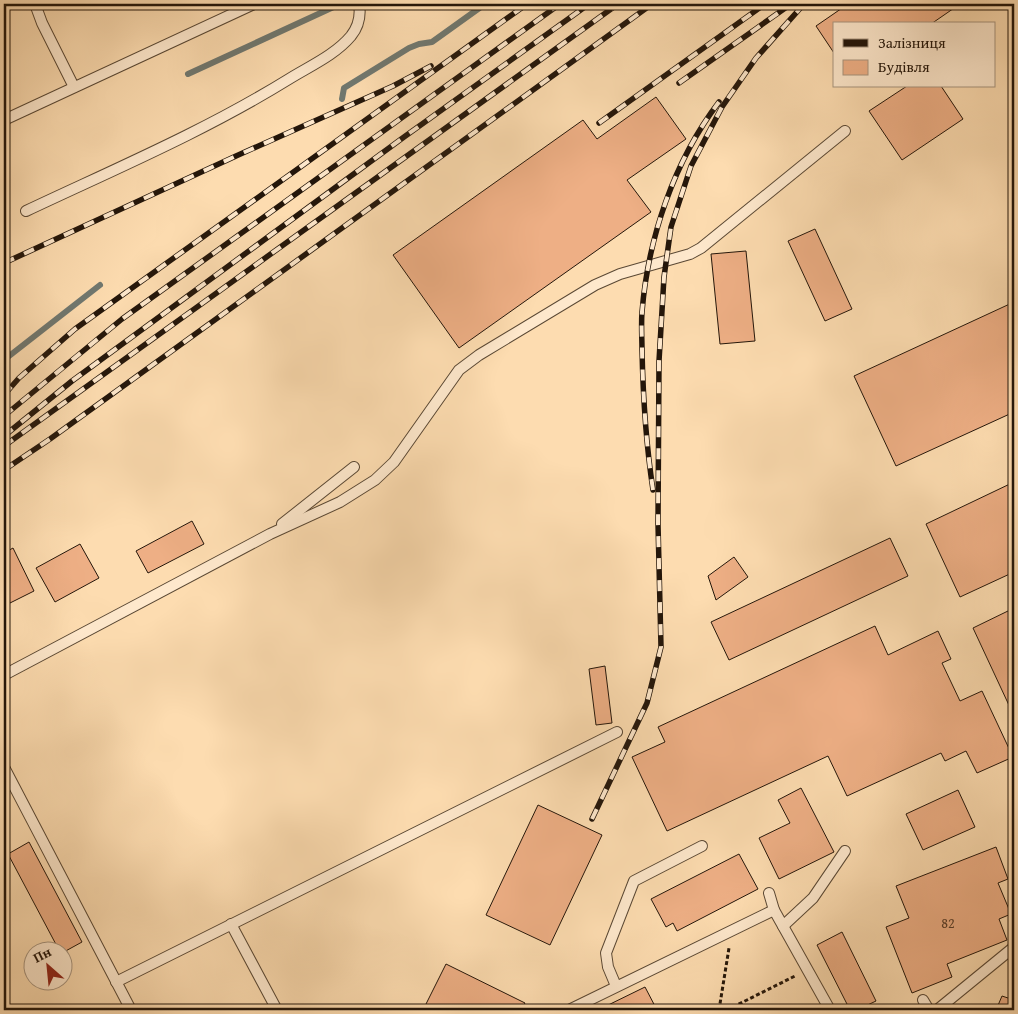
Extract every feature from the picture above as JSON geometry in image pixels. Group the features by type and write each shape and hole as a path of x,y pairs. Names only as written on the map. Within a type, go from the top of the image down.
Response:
{"lane":[{"path":"35,4 42,23 74,87"},
{"path":"4,120 254,4"},
{"path":"26,211 210,125 335,51 353,34 358,25 360,4"},
{"path":"4,675 270,534 340,502 375,480 394,462 459,370 478,355 595,285 620,274 690,254 701,248 846,131"},
{"path":"270,534 354,467"},
{"path":"116,982 617,732"},
{"path":"4,767 131,1010"},
{"path":"616,986 608,967 606,953 634,881 702,846"},
{"path":"783,926 813,898 845,851"},
{"path":"769,893 774,910 830,1010"},
{"path":"569,1010 774,910"},
{"path":"231,924 277,1010"},
{"path":"936,1010 1014,947"},
{"path":"923,1000 929,1010"}],"path":[{"path":"719,1010 732,930"},
{"path":"728,1010 807,970"}],"building":[{"path":"848,4 960,4 934,22 833,22 833,52 816,26"},
{"path":"904,88 942,88 963,119 902,160 869,111"},
{"path":"656,97 686,139 627,180 651,212 459,348 393,255 583,120 597,139"},
{"path":"815,229 852,309 825,321 788,241"},
{"path":"746,251 755,341 720,344 711,254"},
{"path":"1014,302 1014,412 896,466 854,376"},
{"path":"1014,482 1014,572 960,597 926,524"},
{"path":"192,521 204,544 148,573 136,551"},
{"path":"890,538 908,576 729,660 711,622"},
{"path":"80,544 99,578 55,602 36,568"},
{"path":"13,548 34,591 4,606 4,553"},
{"path":"734,557 748,577 716,600 708,576"},
{"path":"1010,610 1014,618 1014,716 973,628"},
{"path":"875,626 888,655 938,631 951,659 942,663 960,701 982,691 1013,757 977,773 966,751 945,761 941,753 847,796 828,756 667,831 632,757 665,742 658,727"},
{"path":"605,666 612,723 596,725 589,669"},
{"path":"801,788 834,852 779,879 759,838 790,823 778,800"},
{"path":"958,790 975,827 923,850 906,814"},
{"path":"538,805 602,835 550,945 486,915"},
{"path":"29,842 82,942 72,948 72,942 55,942 8,854"},
{"path":"996,847 1008,879 998,883 1011,914 999,919 1007,940 947,964 952,977 912,993 886,927 909,918 896,886"},
{"path":"739,854 758,889 677,931 673,923 666,927 651,899"},
{"path":"842,932 876,1001 857,1010 850,1010 817,945"},
{"path":"446,964 525,1003 521,1010 423,1010"},
{"path":"645,987 657,1010 598,1010"},
{"path":"1002,996 1014,1000 1014,1010 996,1010"}],"waterway":[{"path":"188,74 340,4"},
{"path":"342,99 344,88 409,48 432,42 485,4"},
{"path":"4,360 100,285"}],"railway":[{"path":"4,395 19,378 75,329 527,4"},
{"path":"4,416 122,319 560,4"},
{"path":"4,436 72,381 404,137 589,4"},
{"path":"4,446 618,4"},
{"path":"4,470 50,439 652,4"},
{"path":"599,123 765,4"},
{"path":"679,83 791,4"},
{"path":"592,819 647,703 661,647 658,524 659,361 664,277 671,227 691,166 722,107 756,58 804,4"},
{"path":"4,263 393,86 431,66"},
{"path":"653,490 642,368 642,317 645,284 657,229 676,175 703,125 719,102"}]}
